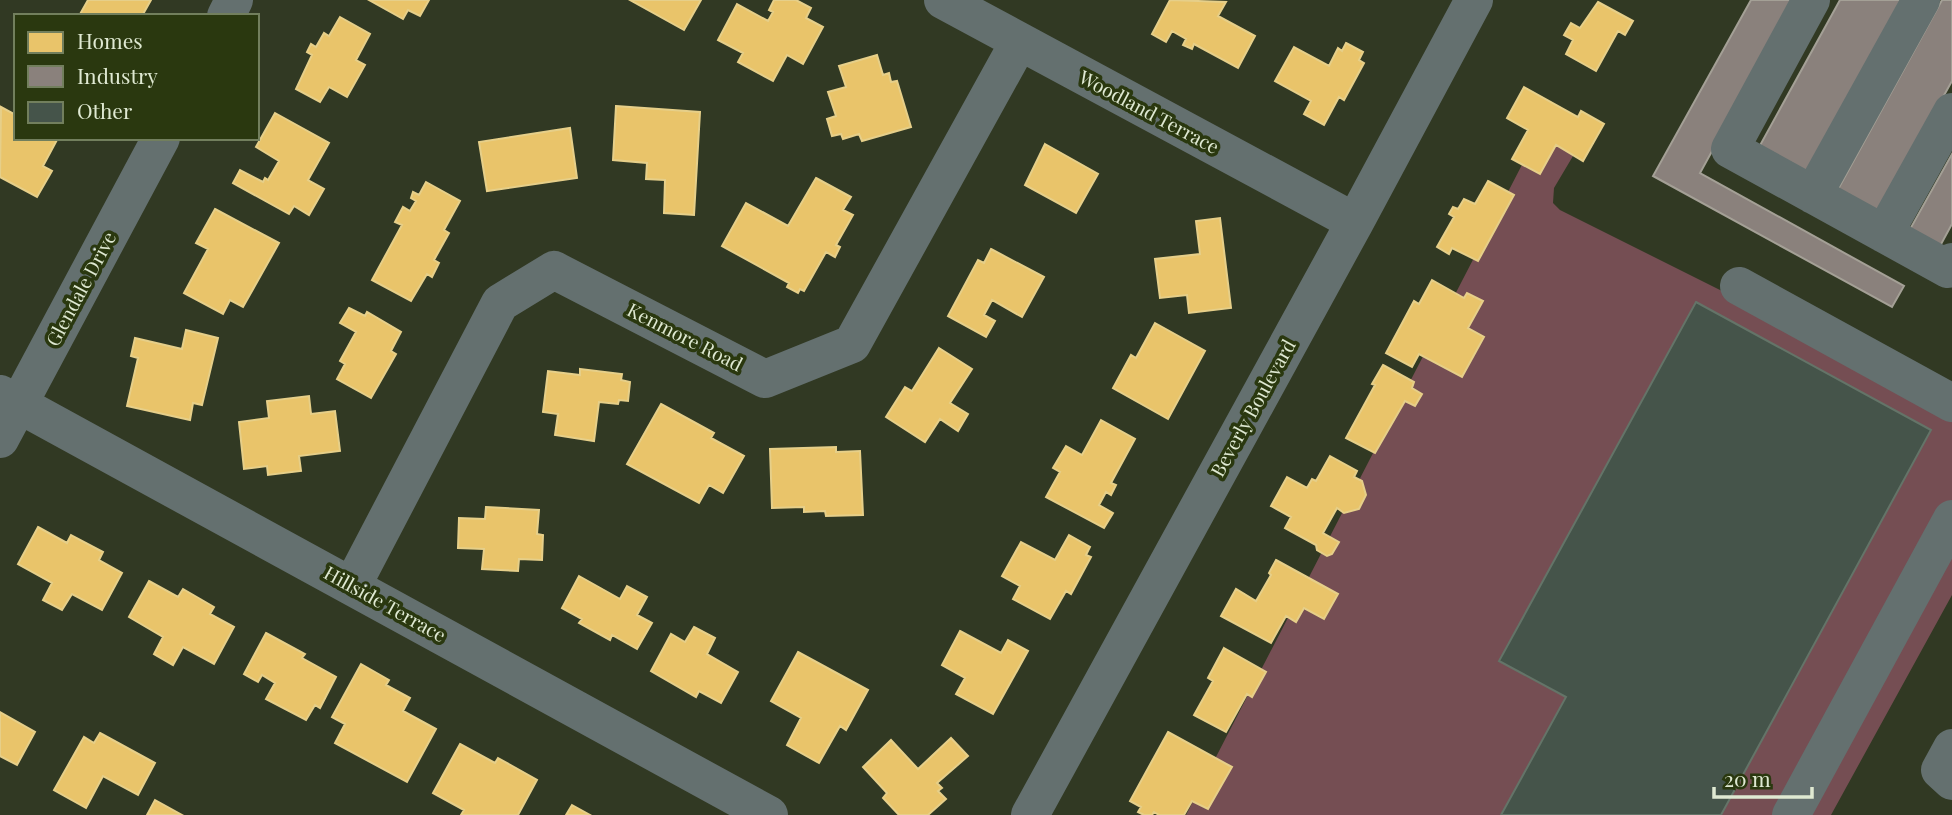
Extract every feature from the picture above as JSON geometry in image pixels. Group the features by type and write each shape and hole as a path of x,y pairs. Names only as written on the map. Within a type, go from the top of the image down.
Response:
{"street":[{"name":"Woodland Terrace","path":"943,0 1355,222"},
{"name":"Beverly Boulevard","path":"1030,815 1474,0"},
{"path":"1811,0 1730,149 1884,234 1951,267"},
{"path":"1813,195 1921,0"},
{"name":"Kenmore Road","path":"352,586 500,303 555,270 765,379 852,344 1019,42"},
{"path":"1884,234 1952,112"},
{"name":"Glendale Drive","path":"0,439 9,400 160,140"},
{"path":"1739,286 1952,403"},
{"name":"Hillside Terrace","path":"9,400 768,815"},
{"path":"1791,815 1952,519"},
{"path":"1952,748 1940,770 1952,781"}],"shaded area":[{"path":"1540,130 1576,151 1554,188 1553,203 1560,210 1952,406 1952,595 1831,815 1186,815"}],"building: Homes":[{"path":"88,0 151,0 143,14 80,14"},
{"path":"369,0 429,0 420,16 408,10 403,19"},
{"path":"630,0 701,0 684,30"},
{"path":"774,0 796,0 811,8 806,18 823,27 803,64 787,55 773,81 738,62 743,53 718,40 737,4 768,21 773,12 769,10"},
{"path":"1170,0 1226,2 1218,16 1255,36 1238,68 1194,44 1192,49 1183,45 1186,39 1172,31 1166,42 1152,34"},
{"path":"1598,2 1633,21 1625,35 1618,31 1596,71 1566,54 1573,40 1564,35 1571,23 1580,28"},
{"path":"340,17 370,34 356,60 365,65 347,97 329,87 320,102 296,89 312,55 307,52 311,44 316,47 324,33 329,36"},
{"path":"1346,43 1363,52 1359,60 1364,63 1344,100 1339,97 1324,125 1304,114 1311,101 1275,81 1294,47 1329,66 1338,48 1342,51"},
{"path":"877,55 883,75 889,73 891,82 897,81 911,127 862,141 859,134 843,139 841,134 832,136 827,119 836,116 828,92 846,87 839,66"},
{"path":"1524,87 1578,117 1581,111 1604,124 1583,161 1556,145 1540,174 1512,159 1528,130 1507,118"},
{"path":"616,106 700,112 694,215 664,213 665,180 646,179 647,163 613,160"},
{"path":"1,107 14,114 14,140 57,140 43,166 52,171 37,197 0,177"},
{"path":"275,113 329,143 308,180 324,189 309,215 294,206 289,214 233,183 240,170 263,182 265,178 268,180 279,161 256,147"},
{"path":"570,128 577,178 487,191 479,142"},
{"path":"1045,144 1098,174 1076,213 1025,185"},
{"path":"816,178 851,197 843,210 853,215 836,245 840,247 835,257 826,252 804,291 800,289 798,293 787,287 789,283 722,246 746,203 788,226"},
{"path":"1488,181 1514,195 1478,261 1452,248 1449,254 1437,247 1454,217 1449,214 1453,207 1458,209 1464,199 1475,204"},
{"path":"426,182 460,201 444,230 449,233 434,260 439,263 432,277 427,274 411,301 372,280 402,225 395,222 403,207 410,211 416,201 411,198 413,192 419,195"},
{"path":"215,209 279,243 243,307 230,300 223,314 184,293 208,249 196,243"},
{"path":"1220,218 1231,308 1189,313 1187,295 1160,298 1155,259 1200,254 1196,221"},
{"path":"991,249 1044,277 1022,317 992,300 984,315 995,321 986,337 948,316 978,260 984,263"},
{"path":"1432,280 1464,298 1467,293 1483,301 1468,328 1484,337 1462,377 1419,354 1412,367 1386,353 1414,301 1419,304"},
{"path":"349,308 365,316 367,312 401,332 391,351 396,354 371,398 337,379 345,364 340,361 356,332 340,323"},
{"path":"1155,323 1205,351 1168,419 1113,388 1131,355 1136,358"},
{"path":"186,330 218,338 202,405 193,403 190,420 127,406 138,358 131,356 135,338 182,349"},
{"path":"939,348 972,369 950,403 968,414 958,431 940,419 925,442 886,417 905,387 912,391"},
{"path":"1383,365 1414,382 1412,388 1422,394 1415,406 1405,401 1375,453 1346,438"},
{"path":"580,369 622,374 621,380 630,382 628,401 619,400 618,404 599,402 594,441 555,435 558,414 543,412 548,371 580,375"},
{"path":"309,396 311,414 335,411 340,451 299,456 301,471 268,475 267,466 244,469 239,422 269,418 267,401"},
{"path":"661,404 714,433 711,438 744,456 723,493 709,485 699,503 627,464"},
{"path":"1101,420 1135,439 1111,483 1116,485 1111,495 1106,492 1099,505 1113,513 1104,528 1046,497 1060,472 1053,468 1066,446 1082,455"},
{"path":"836,447 836,452 860,451 863,515 826,516 825,511 804,512 804,507 772,508 770,449"},
{"path":"1330,456 1357,471 1354,477 1362,481 1366,495 1359,509 1344,513 1337,508 1323,533 1339,542 1332,554 1327,556 1317,550 1316,545 1285,528 1291,517 1271,506 1287,477 1307,488 1312,479 1316,481"},
{"path":"486,507 539,510 537,534 543,535 542,560 519,559 518,571 482,569 484,549 458,548 459,518 485,519"},
{"path":"38,527 67,543 71,535 103,552 99,560 122,573 102,610 72,594 62,610 43,600 52,583 18,564"},
{"path":"1069,535 1090,547 1086,555 1091,557 1071,594 1066,591 1050,619 1013,599 1020,586 1002,576 1021,542 1055,560"},
{"path":"1276,560 1338,594 1324,619 1304,608 1296,622 1286,616 1271,643 1221,616 1236,589 1256,601"},
{"path":"579,576 620,599 627,586 647,597 637,615 652,623 637,649 612,635 610,640 579,623 582,619 562,608"},
{"path":"149,581 178,597 183,589 214,607 210,614 234,627 214,664 183,647 173,665 154,654 163,637 129,617"},
{"path":"694,627 715,638 707,654 738,672 721,703 699,691 696,697 651,671 671,634 685,642"},
{"path":"960,631 1001,653 1008,640 1028,651 993,714 956,694 965,678 942,665"},
{"path":"266,633 305,654 302,658 336,677 320,708 315,705 306,720 266,699 275,683 262,675 258,682 244,674"},
{"path":"1224,648 1266,672 1252,697 1247,694 1226,732 1194,715 1213,681 1208,678"},
{"path":"798,652 868,690 846,730 840,726 819,763 787,745 801,718 771,701"},
{"path":"361,664 389,680 386,685 410,698 403,711 436,729 407,782 335,743 345,724 332,717"},
{"path":"0,712 35,732 17,765 0,756"},
{"path":"1168,732 1232,767 1208,809 1192,801 1184,815 1159,815 1154,812 1152,815 1144,815 1138,812 1141,807 1130,801"},
{"path":"100,733 155,763 138,795 103,776 86,808 54,790 84,737 94,743"},
{"path":"951,738 968,756 937,783 942,788 938,791 946,799 928,815 899,815 883,798 887,793 863,767 891,740 918,769"},
{"path":"460,744 495,763 498,758 537,780 518,815 461,815 464,810 433,793"},
{"path":"155,800 182,815 147,815"},
{"path":"572,805 590,815 566,815"}],"building: Industry":[{"path":"1751,0 1795,0 1700,173 1904,286 1892,307 1653,176"},
{"path":"1840,0 1903,0 1807,175 1758,149"},
{"path":"1942,0 1952,0 1952,81 1878,214 1837,191"},
{"path":"1952,154 1952,224 1939,248 1909,231"}],"building: Other":[{"path":"1696,302 1931,430 1721,815 1501,815 1566,697 1499,661"}]}
